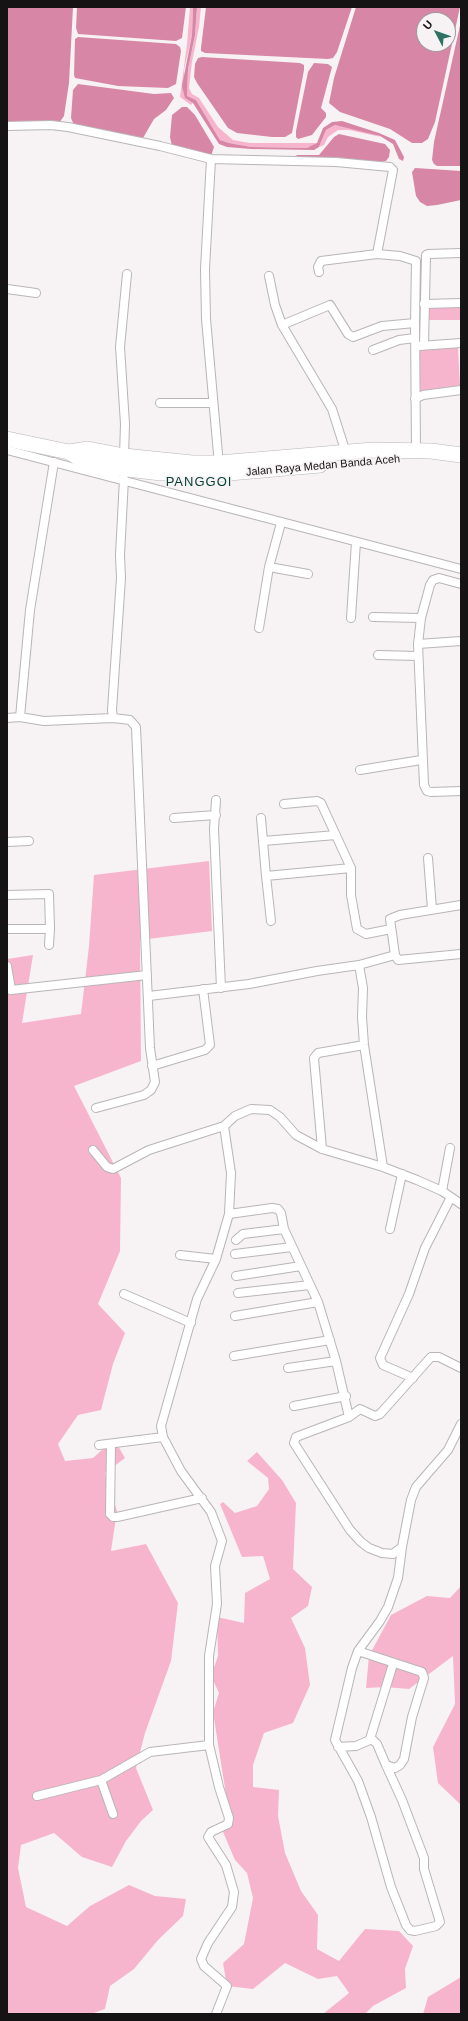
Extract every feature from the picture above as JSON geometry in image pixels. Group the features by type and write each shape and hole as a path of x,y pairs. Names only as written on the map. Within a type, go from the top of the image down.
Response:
{"highway":[{"name":"Jalan Raya Medan Banda Aceh","path":"7,439 69,452 88,450 218,469"},
{"name":"Jalan Raya Medan Banda Aceh","path":"69,452 84,461 123,469 161,473 416,451 461,455"},
{"name":"Jalan Raya Medan Banda Aceh","path":"285,463 346,453 416,458 461,464"}],"street":[{"path":"7,126 51,125 68,127 160,146 211,159 336,162 390,167 393,170 377,254"},
{"path":"211,159 205,269 206,319 218,469"},
{"path":"420,346 415,338 415,323 422,265 428,254 461,253"},
{"path":"318,272 318,267 321,261 377,254 413,258 422,265"},
{"path":"416,451 420,346 424,304 422,265"},
{"path":"124,456 126,424 120,347 127,274"},
{"path":"269,276 275,305 282,325 332,409 346,453"},
{"path":"7,289 36,293"},
{"path":"424,304 461,303"},
{"path":"282,325 330,305 348,334 353,337 382,326 415,323"},
{"path":"374,350 399,340 415,338"},
{"path":"420,346 461,343"},
{"path":"419,397 461,390"},
{"path":"160,404 213,403"},
{"path":"7,450 461,569"},
{"path":"20,717 30,610 54,462"},
{"path":"113,718 112,710 121,578 120,555 124,480"},
{"path":"259,628 269,567 281,523"},
{"path":"351,618 356,542"},
{"path":"269,567 308,574"},
{"path":"461,584 439,578 433,580 430,585 421,618 418,644 421,760 424,785 427,791 461,791"},
{"path":"372,617 421,618"},
{"path":"418,644 461,641"},
{"path":"378,655 418,656"},
{"path":"7,718 20,717 44,721 113,718 117,720 130,720 136,726 147,975 154,1087 149,1092 96,1108"},
{"path":"360,770 421,760"},
{"path":"216,800 214,837 221,988"},
{"path":"284,804 319,801 323,805 351,868 351,895 357,929 366,934 391,929"},
{"path":"174,818 216,814"},
{"path":"261,818 271,922"},
{"path":"263,841 336,835"},
{"path":"7,842 30,842"},
{"path":"428,858 432,909"},
{"path":"266,876 351,868"},
{"path":"7,895 49,894 49,945"},
{"path":"461,905 432,909 393,917 390,919 395,955 398,960 402,961 461,954"},
{"path":"7,929 50,929"},
{"path":"149,996 203,988 221,988 359,965 395,955"},
{"path":"359,965 363,988 362,1017 364,1045 383,1167"},
{"path":"7,966 11,990 147,975"},
{"path":"152,1066 205,1050 210,1045 203,988"},
{"path":"322,1149 314,1058 318,1052 364,1045"},
{"path":"93,1150 107,1167 113,1169 149,1150 224,1126 242,1112 251,1109 265,1109 280,1117 296,1135 322,1149 402,1174 442,1191 461,1204"},
{"path":"216,2014 227,1986 204,1966 201,1959 208,1943 232,1907 234,1892 226,1865 208,1837 211,1832 228,1824 229,1818 219,1787 210,1745 208,1656 217,1604 215,1566 222,1541 216,1522 202,1498 181,1471 163,1438 161,1432 161,1420 197,1299 216,1259 229,1214 231,1173 224,1126"},
{"path":"442,1191 450,1148"},
{"path":"390,1229 402,1174"},
{"path":"413,1378 383,1365 380,1358 409,1294 425,1248 451,1197"},
{"path":"229,1214 275,1208 281,1213 284,1229 318,1302 346,1396 349,1417"},
{"path":"236,1240 243,1234 284,1229"},
{"path":"235,1254 292,1247"},
{"path":"180,1255 216,1259"},
{"path":"236,1276 301,1266"},
{"path":"238,1294 310,1285"},
{"path":"124,1294 191,1323"},
{"path":"235,1316 318,1302"},
{"path":"234,1356 330,1340"},
{"path":"402,1547 393,1554 382,1553 369,1548 361,1542 350,1530 295,1446 296,1437 349,1417 360,1409 375,1416 380,1414 428,1360 435,1357 461,1368"},
{"path":"288,1368 336,1361"},
{"path":"294,1406 346,1396"},
{"path":"370,1739 374,1740 377,1744 402,1800 424,1858 424,1869 440,1922 436,1926 415,1931 410,1930 406,1925 391,1887 371,1817 358,1781 338,1747 336,1737 352,1668 358,1651 380,1621 388,1607 398,1578 411,1500 416,1487 448,1450 461,1424"},
{"path":"99,1445 163,1438"},
{"path":"111,1444 110,1514 113,1517 117,1518 202,1498"},
{"path":"358,1651 393,1664 422,1672 424,1678 412,1717 404,1759 400,1765 395,1768 386,1765"},
{"path":"338,1747 356,1746 370,1739 393,1664"},
{"path":"37,1796 101,1780 150,1752 210,1745"},
{"path":"101,1780 113,1814"}],"shaded area":[{"path":"7,7 73,7 69,83 64,116 59,123 7,122"},
{"path":"77,7 186,7 182,38 176,41 78,34 76,28"},
{"path":"190,7 193,7 192,35 184,70 185,98 193,103 191,105 180,97"},
{"path":"193,7 197,7 195,35 188,69 187,96 196,100 220,140 251,147 307,148 317,143 323,128 332,122 342,121 395,140 404,157 403,161 399,159 393,144 380,136 335,125 326,130 319,147 314,150 251,149 227,147 219,144 193,103 185,98 182,86 192,35"},
{"path":"197,7 201,7 189,88 192,94 199,98 218,127 233,140 250,143 317,143 307,148 251,147 220,140 196,100 187,96 188,69 195,35"},
{"path":"206,7 352,7 337,52 333,58 328,59 205,53 201,51 201,48"},
{"path":"356,7 460,7 456,25 456,12 416,12 416,52 450,52 435,122 428,139 422,143 412,143 390,129 340,112 329,103 334,78"},
{"path":"461,21 461,166 437,166 432,160 434,142 454,52 456,52 456,43"},
{"path":"78,37 176,44 180,47 181,51 176,84 168,88 118,86 75,78 75,39"},
{"path":"198,58 300,63 304,65 292,133 285,137 272,137 237,133 228,128 194,77 195,64"},
{"path":"314,63 328,64 332,67 321,108 326,113 326,117 312,135 298,139 296,137 296,131 308,72"},
{"path":"78,84 154,94 171,93 174,98 166,110 154,119 143,138 139,138 74,125 71,118 73,90"},
{"path":"182,107 187,107 195,115 214,147 211,156 172,146 170,137 172,115"},
{"path":"335,125 366,131 381,137 349,130 338,130 328,137 324,145 319,147 326,130"},
{"path":"339,134 385,144 390,150 389,157 386,161 380,162 294,158 297,155 319,155 334,137"},
{"path":"415,168 461,171 461,200 427,206 420,202 416,196 412,172"},
{"path":"461,304 461,320 426,320 426,306"},
{"path":"418,347 458,348 460,385 417,393"},
{"path":"209,861 212,931 140,940 141,1061 74,1086 121,1178 120,1251 98,1304 125,1333 113,1364 101,1410 78,1415 58,1444 65,1461 93,1458 114,1439 125,1458 105,1473 117,1511 111,1551 146,1544 178,1603 171,1661 145,1733 136,1768 153,1810 141,1821 126,1841 112,1867 82,1857 54,1833 21,1845 18,1868 26,1907 67,1926 90,1906 129,1885 155,1896 186,1899 183,1916 158,1940 134,1969 110,1986 105,2009 91,2014 7,2014 7,959 33,955 22,1023 81,1014 89,946 94,875"},
{"path":"257,1452 282,1480 296,1503 293,1569 312,1587 308,1606 291,1618 305,1648 310,1685 293,1723 264,1733 253,1765 253,1787 279,1790 278,1816 285,1853 301,1891 318,1915 317,1949 339,1961 365,1929 399,1931 413,1946 405,1969 406,1988 373,2006 365,2014 323,2014 349,1993 337,1976 318,1979 285,1963 253,1989 227,1986 223,1963 244,1944 253,1898 247,1873 235,1860 223,1832 230,1820 213,1712 219,1693 211,1676 218,1656 217,1617 244,1623 245,1593 270,1579 263,1556 242,1557 220,1504 223,1502 235,1513 257,1506 269,1489 268,1478 247,1461"},
{"path":"461,1586 461,1805 438,1783 433,1747 455,1704 453,1656 409,1689 385,1687 366,1688 369,1656 391,1615 427,1596 450,1598"},
{"path":"461,1977 461,2014 423,2014 428,1997"}],"district":[{"name":"PANGGOI","path":"199,482"}]}
